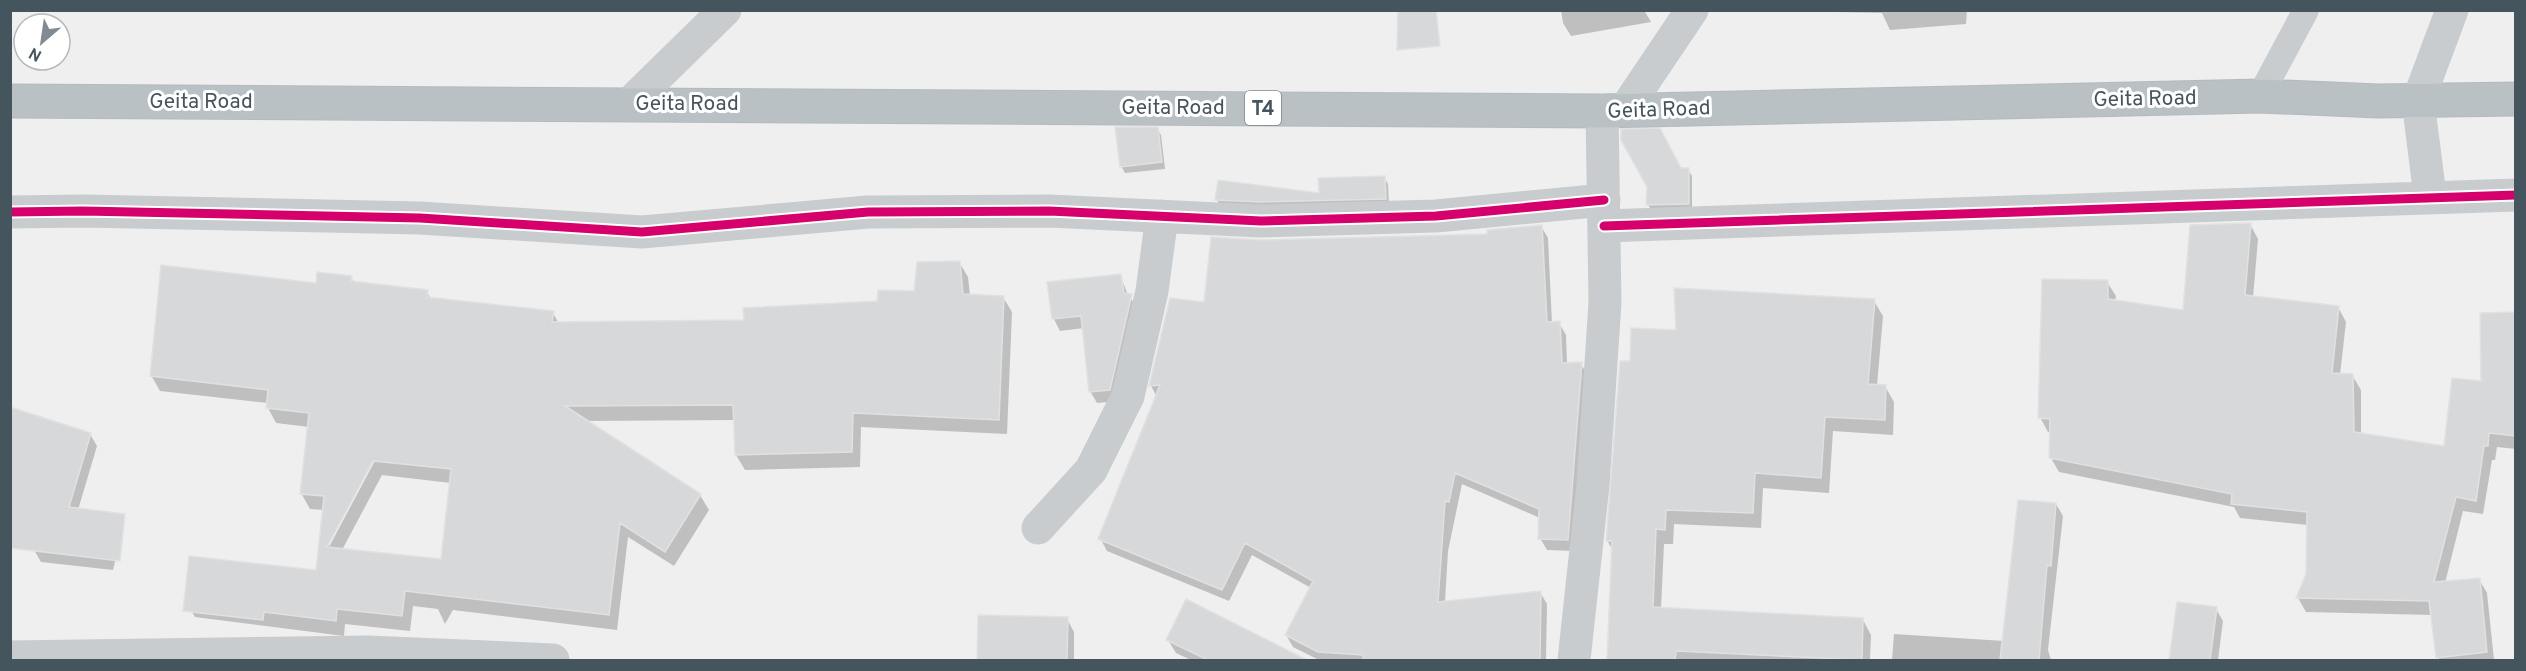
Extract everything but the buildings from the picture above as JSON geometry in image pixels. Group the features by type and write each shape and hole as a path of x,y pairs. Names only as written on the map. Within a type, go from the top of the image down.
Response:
{"highway":[{"name":"Geita Road","path":"10,101 1614,110 2260,96 2418,101 2516,99"}],"street":[{"path":"630,103 725,10"},
{"path":"1574,660 1593,485 1605,302 1604,213 1614,110 1692,10"},
{"path":"2430,196 2418,101 2452,10"},
{"path":"10,212 94,211 420,218 642,232 868,212 1049,211 1261,220 2516,195"},
{"path":"1038,528 1091,470 1128,396 1152,291 1162,216"},
{"path":"10,657 369,652 553,660"}],"lane":[{"path":"2260,96 2306,10"}],"cycle path":[{"path":"1604,226 2516,195"},
{"path":"10,212 83,211 420,218 642,232 868,212 1049,211 1261,221 1436,216 1604,200"}]}
